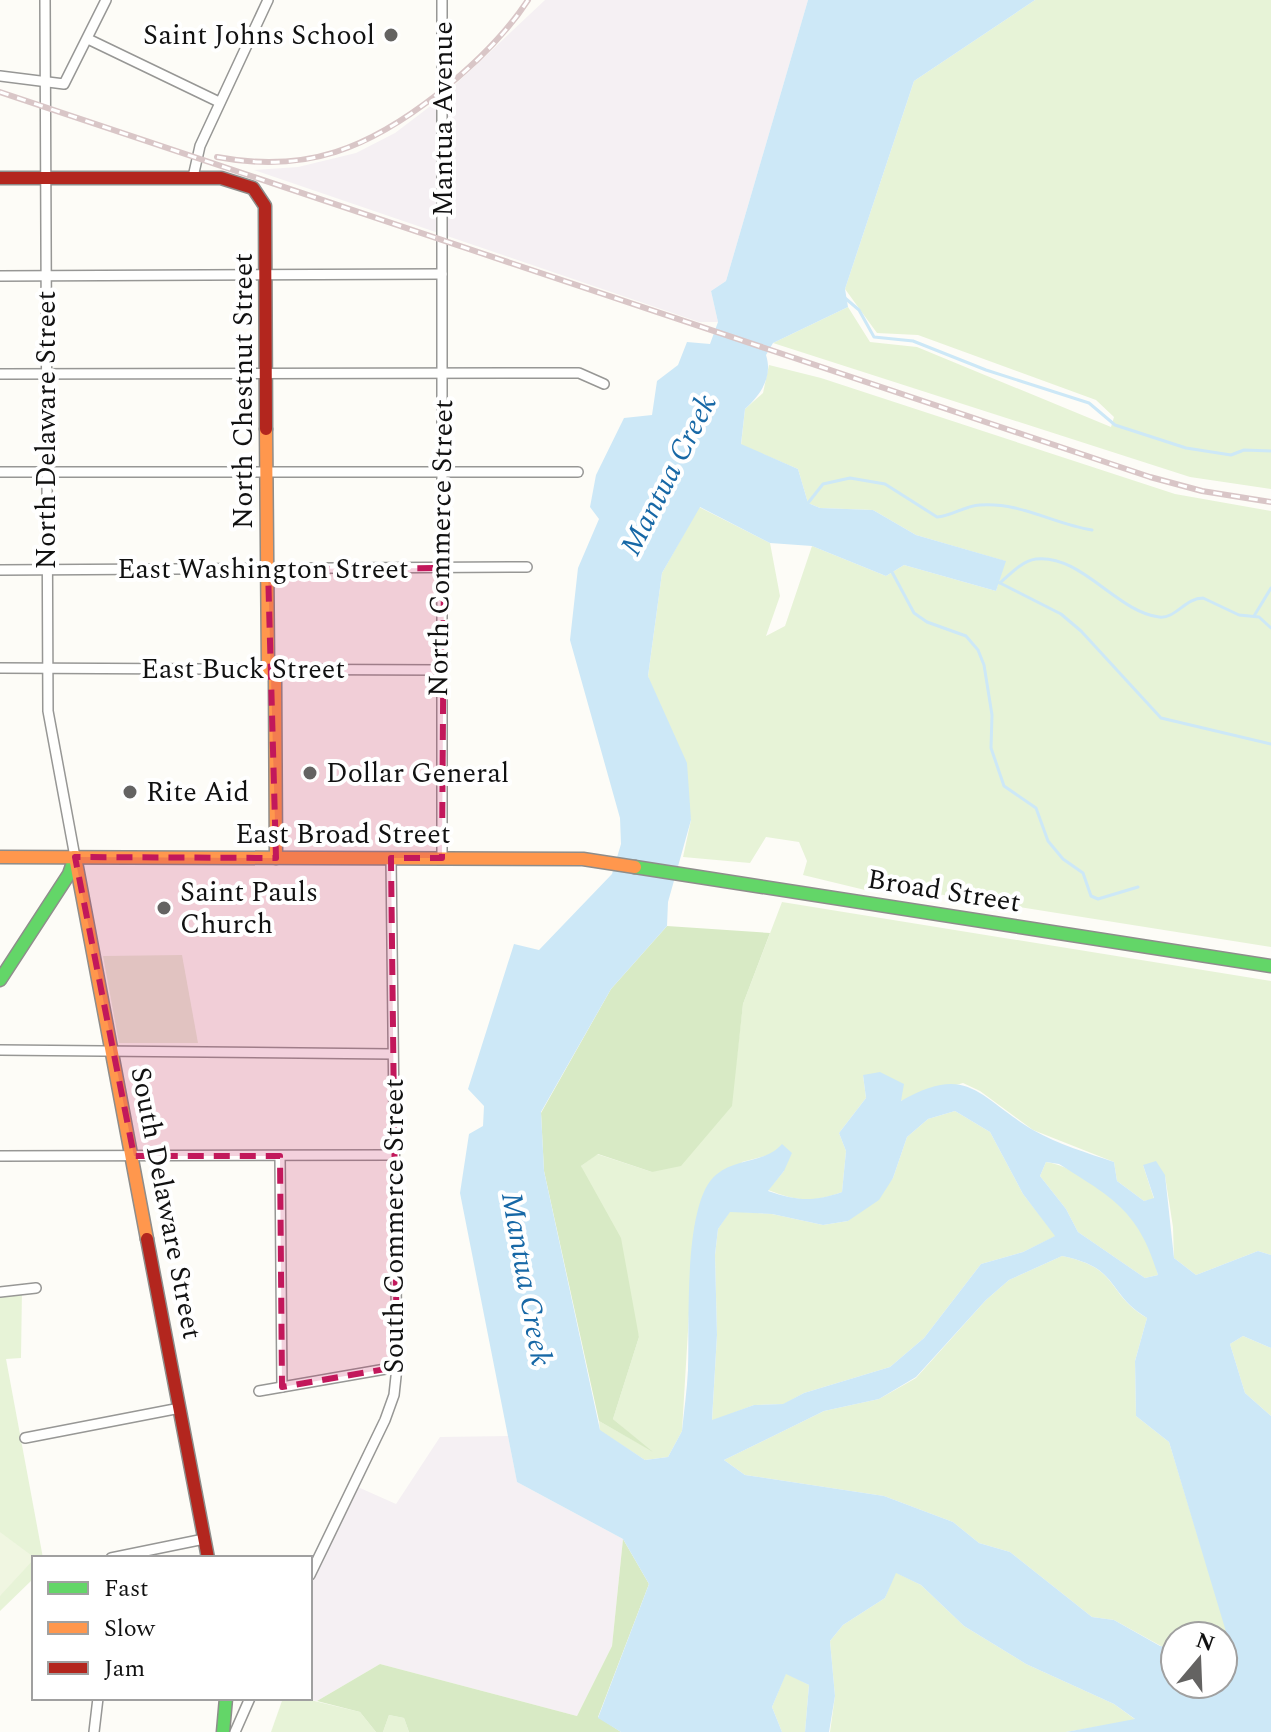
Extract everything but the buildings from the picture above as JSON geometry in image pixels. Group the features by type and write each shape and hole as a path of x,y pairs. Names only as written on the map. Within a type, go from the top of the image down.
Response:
{"main road":[{"path":"0,178 193,177"},
{"name":"North Chestnut Street","path":"193,177 221,178 253,188 266,213 268,667 275,678 276,858"},
{"name":"East Broad Street","path":"0,857 559,858 610,862"},
{"path":"0,980 69,874 75,857"},
{"name":"South Delaware Street","path":"75,857 208,1556"},
{"name":"Broad Street","path":"610,862 1271,966"},
{"path":"223,1732 226,1700"}],"street":[{"name":"North Delaware Street","path":"45,0 47,668 50,732 75,857"},
{"path":"0,76 64,84 106,0"},
{"path":"193,177 200,146 268,0"},
{"name":"Mantua Avenue","path":"442,0 443,238"},
{"path":"88,39 219,102"},
{"name":"North Commerce Street","path":"442,858 439,670 444,663 443,238"},
{"path":"0,276 442,274"},
{"path":"0,374 579,373 604,384"},
{"path":"0,472 578,472"},
{"name":"East Washington Street","path":"0,570 527,567"},
{"name":"East Buck Street","path":"0,668 439,670"},
{"name":"South Commerce Street","path":"312,1571 385,1420 394,1395 397,1367 391,858"},
{"path":"0,1050 114,1054 392,1054"},
{"path":"0,1156 393,1155"},
{"path":"280,1156 282,1387"},
{"path":"0,1292 36,1288"},
{"path":"259,1391 397,1367"},
{"path":"25,1438 180,1408"},
{"path":"122,1556 204,1539"},
{"path":"94,1732 98,1700"},
{"path":"235,1732 249,1700"}],"highlighted area":[{"path":"444,568 442,858 391,858 397,1367 282,1387 280,1156 134,1156 75,857 276,858 268,569"}],"shaded area":[{"path":"545,0 808,0 726,281 711,291 718,322 699,322 254,170 298,167 356,153 395,133 441,98"},
{"path":"508,1436 517,1482 623,1539 612,1646 577,1716 380,1664 317,1701 312,1700 312,1565 351,1484 396,1504 440,1437"}],"green space":[{"path":"1035,0 1271,0 1271,489 1190,477 773,343 848,307 870,342 917,347 1111,427 1114,417 1096,400 918,335 877,333 845,289 914,81"},
{"path":"769,365 821,378 1175,494 1271,511 1271,947 912,890 865,890 803,875 807,861 799,842 766,837 750,863 683,857 691,820 648,676 662,573 699,507 770,543 780,596 766,636 785,626 812,546 886,576 904,565 996,591 1005,561 916,535 873,510 820,508 808,503 798,469 741,445 745,409 763,393"},
{"path":"782,902 1271,981 1271,1255 1258,1251 1196,1275 1174,1258 1165,1176 1143,1165 1154,1199 1144,1201 1117,1181 1114,1162 1033,1130 980,1091 963,1083 900,1101 863,1075 866,1098 839,1133 846,1151 842,1192 813,1199 787,1196 768,1190 784,1171 773,1154 742,1162 690,1297 682,1431 668,1457 645,1460 600,1431 599,1421 647,1448 613,1419 639,1337 581,1166 597,1154 652,1172 731,1106 743,1004"},
{"path":"667,926 770,933 743,1004 732,1106 681,1166 652,1172 598,1154 581,1166 621,1238 639,1337 613,1419 653,1452 599,1421 544,1171 541,1113 611,989"},
{"path":"182,955 198,1043 119,1043 103,956"},
{"path":"955,1111 990,1132 1023,1194 1056,1236 1023,1252 981,1264 924,1338 890,1367 804,1393 784,1404 754,1405 712,1421 717,1335 715,1255 718,1229 730,1211 772,1214 823,1225 848,1221 893,1178 907,1137 928,1119"},
{"path":"1046,1162 1088,1180 1128,1214 1148,1242 1158,1275 1145,1278 1078,1232 1066,1209 1040,1176"},
{"path":"1062,1256 1081,1261 1104,1274 1124,1299 1147,1318 1135,1361 1136,1416 1169,1442 1223,1620 1159,1620 1159,1645 1114,1620 1092,1617 1010,1552 979,1543 953,1522 884,1496 745,1475 724,1460 824,1411 879,1399 916,1378 986,1300 1009,1280"},
{"path":"0,1288 22,1288 21,1358 6,1359 43,1556 32,1556 32,1580 0,1611"},
{"path":"1243,1336 1271,1348 1271,1416 1245,1393 1230,1344"},
{"path":"0,1532 32,1556 32,1561 0,1596"},
{"path":"623,1539 649,1584 598,1717 621,1732 409,1732 404,1718 389,1715 383,1732 376,1732 360,1712 317,1701 380,1664 577,1716 612,1646"},
{"path":"895,1572 921,1585 964,1626 1026,1664 1114,1704 1136,1720 1066,1732 830,1732 835,1696 830,1641 843,1625 885,1598"},
{"path":"786,1673 809,1685 805,1732 782,1732 772,1707"},
{"path":"282,1700 310,1700 360,1712 376,1732 271,1732"},
{"path":"389,1715 404,1718 409,1732 383,1732"}],"water":[{"name":"Mantua Creek","path":"808,0 1035,0 914,81 845,289 848,307 773,343 766,355 767,378 745,409 741,444 798,469 808,503 820,508 873,510 916,535 1006,561 996,591 904,565 886,576 812,546 770,543 700,507 662,573 648,676 687,763 691,820 668,902 667,926 611,989 541,1112 544,1171 600,1430 645,1460 668,1457 682,1431 688,1370 690,1266 698,1210 706,1188 725,1169 768,1154 782,1144 792,1153 784,1171 768,1191 805,1199 842,1192 846,1151 839,1133 866,1098 863,1075 880,1072 904,1084 901,1101 943,1085 972,1089 1033,1130 1114,1162 1117,1181 1144,1201 1154,1198 1143,1165 1156,1161 1165,1175 1174,1258 1196,1275 1258,1251 1271,1255 1271,1348 1243,1336 1230,1344 1245,1393 1271,1416 1271,1732 1066,1732 1135,1719 1114,1704 1026,1664 964,1626 921,1585 896,1573 885,1598 843,1625 830,1641 835,1696 829,1732 805,1732 809,1685 786,1674 772,1707 782,1732 621,1732 598,1718 649,1584 623,1539 517,1482 460,1193 469,1134 483,1126 484,1106 468,1089 514,944 539,950 612,874 621,844 620,818 570,640 578,568 599,519 590,507 596,475 624,418 652,415 657,381 678,365 687,342 710,344 718,322 711,291 726,281","holes":["955,1111 990,1132 1023,1194 1055,1236 1023,1252 981,1264 924,1338 890,1367 804,1393 783,1404 754,1405 712,1420 717,1335 715,1255 718,1229 730,1212 772,1214 823,1225 848,1221 879,1200 893,1178 907,1137 928,1119","1046,1162 1059,1164 1122,1208 1142,1235 1158,1275 1145,1278 1078,1232 1066,1209 1040,1176","1062,1256 1081,1261 1104,1274 1124,1299 1147,1318 1135,1361 1136,1416 1169,1442 1222,1620 1239,1620 1239,1700 1159,1700 1159,1645 1114,1620 1092,1617 1010,1552 979,1543 953,1522 884,1496 745,1475 724,1460 824,1411 879,1399 916,1377 986,1300 1009,1280"]}],"waterway":[{"path":"845,298 859,310 874,337 913,341 986,370 1089,403 1115,425 1186,448 1231,455 1244,450 1271,451"},
{"path":"808,503 823,484 850,478 885,484 937,517 974,506 995,505 1092,530"},
{"path":"1000,583 1026,562 1052,560 1084,574 1144,613 1165,617 1191,601 1203,598 1239,615 1259,617 1271,628"},
{"path":"892,572 914,613 927,622 966,636 978,650 984,665 992,715 991,748 1004,786 1036,808 1048,841 1063,859 1083,873 1091,896 1098,899 1138,887"},
{"path":"998,582 1061,614 1081,631 1161,718 1271,744"},
{"path":"1254,616 1271,588"}],"railway":[{"path":"217,157 280,162 308,159 362,142 413,112 452,83 498,39 528,0"},
{"path":"0,92 1150,477 1202,491 1271,502"}],"traffic: fast":[{"path":"0,980 69,874 75,857"},
{"path":"635,867 1271,966"},
{"path":"223,1732 226,1700"}],"traffic: slow":[{"path":"266,429 268,667 275,678 276,858"},
{"path":"0,857 583,859 635,867"},
{"path":"75,857 147,1239"}],"traffic: jam":[{"path":"0,178 221,178 253,188 265,206 266,429"},
{"path":"147,1239 208,1556"}],"place":[{"name":"Saint Johns School","path":"391,35"},
{"name":"Dollar General","path":"310,773"},
{"name":"Rite Aid","path":"130,792"},
{"name":"Saint Pauls Church","path":"164,908"}]}
